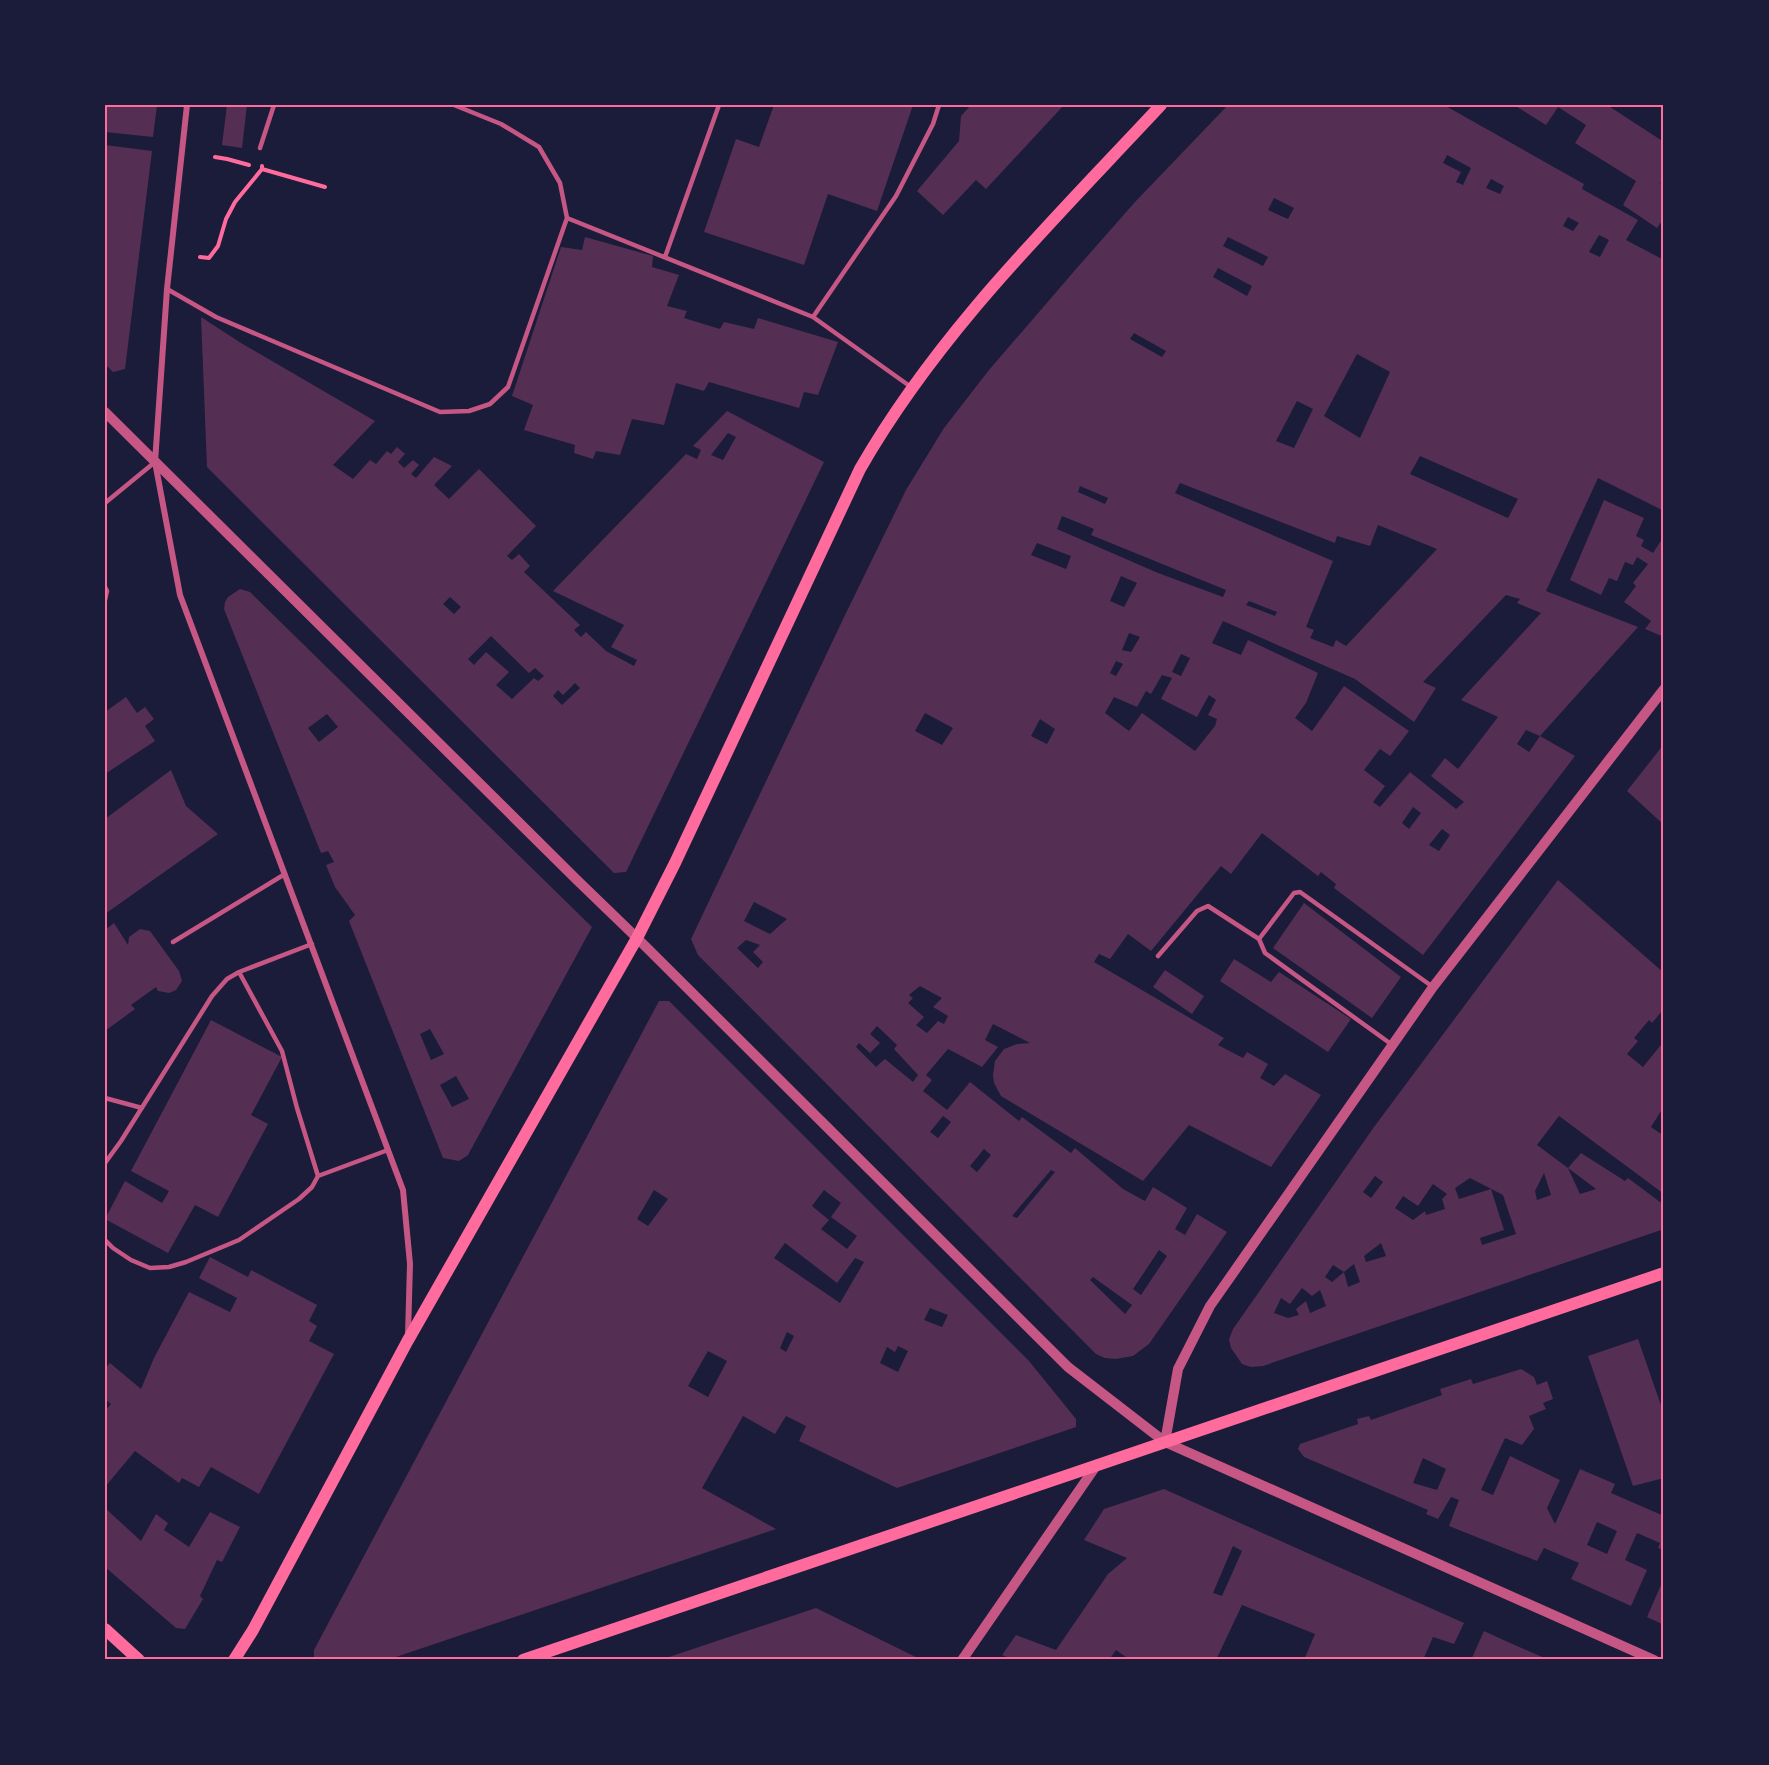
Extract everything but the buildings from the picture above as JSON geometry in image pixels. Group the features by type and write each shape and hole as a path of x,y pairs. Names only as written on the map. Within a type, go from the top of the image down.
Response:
{"main road":[{"path":"234,1660 253,1630 408,1342 638,938 860,469 883,428 911,387 981,299 1161,105"},
{"path":"523,1660 1664,1273"},
{"path":"105,1629 139,1660"}],"street":[{"path":"187,105 167,289 156,462 180,595 403,1191 410,1264 408,1342"},
{"path":"105,412 638,938 1068,1367 1165,1442 1654,1660"},
{"path":"1165,1442 1178,1369 1210,1306 1433,987 1664,689"},
{"path":"962,1660 1096,1466"}],"lane":[{"path":"260,148 274,105"},
{"path":"167,289 216,317 440,412 469,411 490,404 508,387 567,218 560,183 539,147 501,124 454,105"},
{"path":"665,257 719,105"},
{"path":"813,317 896,196 933,124 939,105"},
{"path":"567,218 813,317 911,387"},
{"path":"105,503 156,462"},
{"path":"105,587 107,591 105,600"},
{"path":"173,942 285,874"},
{"path":"1258,939 1294,893 1299,892 1433,987"},
{"path":"1158,956 1197,910 1208,906 1258,939 1265,952 1393,1045"},
{"path":"105,1163 212,996 227,979 239,972 312,944"},
{"path":"239,972 282,1051 318,1176"},
{"path":"105,1098 141,1108"},
{"path":"105,1240 131,1260 150,1268 169,1267 186,1262 239,1240 299,1199 312,1187 318,1176 388,1150"}],"path":[{"path":"214,157 325,188"},
{"path":"200,257 209,258 218,246 226,219 235,202 262,169"}]}
